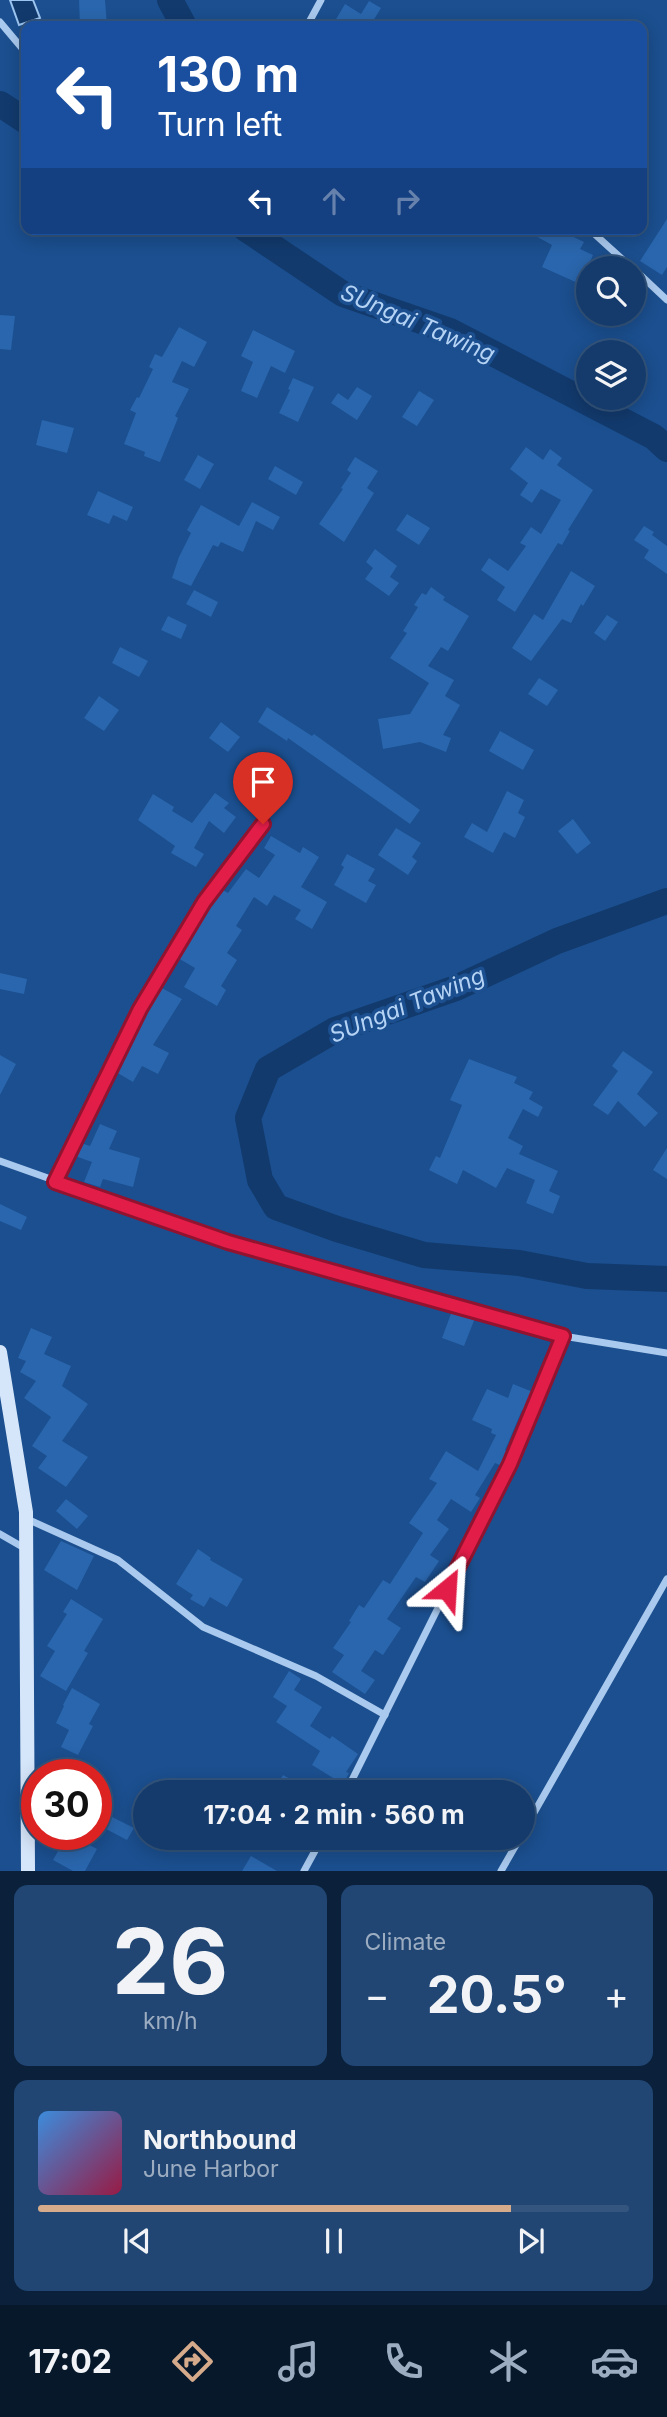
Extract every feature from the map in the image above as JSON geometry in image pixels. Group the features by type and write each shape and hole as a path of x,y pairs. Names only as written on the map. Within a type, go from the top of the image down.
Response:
{"street":[{"path":"310,21 321,0"},
{"path":"0,22 21,47"},
{"path":"596,235 619,256"},
{"path":"646,280 667,300"},
{"path":"55,1182 140,1009 204,902 263,824"},
{"path":"0,1161 228,1242 563,1336 667,1353"},
{"path":"352,1780 510,1464 563,1336"},
{"path":"0,1352 26,1518 28,1871"},
{"path":"26,1518 118,1560 203,1627 316,1676 385,1715"},
{"path":"0,1534 26,1549"},
{"path":"535,1811 664,1591 667,1579"},
{"path":"304,1871 315,1850"},
{"path":"501,1871 513,1850"}],"water":[{"path":"10,0 33,0 40,18 21,21 19,25"}],"building":[{"path":"79,0 105,0 107,21 80,21"},
{"path":"369,1 381,8 373,21 335,21 345,4 361,14"},
{"path":"667,219 667,267 662,275 646,265 646,256 643,256"},
{"path":"534,235 569,235 584,242 580,249 593,255 576,256 576,282 542,267 552,245"},
{"path":"0,315 15,316 11,350 0,349"},
{"path":"179,327 207,342 194,367 182,361 172,382 189,389 175,416 178,418 160,462 144,456 145,452 124,444 136,413 130,410 153,369 149,367 155,354 162,357"},
{"path":"253,330 295,351 285,373 271,366 257,398 241,391 253,362 241,356"},
{"path":"293,378 314,387 298,422 279,413"},
{"path":"357,387 372,396 357,420 331,403 338,393 348,400"},
{"path":"419,391 434,400 417,426 402,417"},
{"path":"42,420 74,428 67,453 36,445"},
{"path":"526,447 543,460 550,449 562,458 557,465 593,490 568,530 570,531 562,545 558,543 515,612 497,600 505,587 481,570 489,558 508,571 526,546 520,543 531,527 541,534 561,500 541,489 532,503 520,495 528,483 510,469"},
{"path":"198,455 214,464 200,489 184,480"},
{"path":"355,457 378,471 367,488 374,493 344,542 319,524 343,489 341,488 351,473 347,470"},
{"path":"275,466 303,482 296,495 268,479"},
{"path":"98,491 133,507 127,521 113,515 109,524 87,515"},
{"path":"252,502 280,517 273,530 256,521 243,552 221,542 218,547 213,545 191,586 172,578 191,533 187,530 201,505 239,526"},
{"path":"407,514 430,528 419,545 396,530"},
{"path":"644,526 667,546 667,574 644,558 649,550 634,540"},
{"path":"375,549 397,566 390,577 399,583 389,596 365,579 373,568 366,562"},
{"path":"571,571 595,586 571,623 562,619 531,661 512,648 534,614 543,620"},
{"path":"431,587 445,597 443,600 469,616 448,651 441,647 428,666 454,680 445,696 460,705 443,735 451,738 446,752 420,742 383,749 378,719 410,714 429,683 390,658 407,633 403,631 418,607 414,605 422,593 426,595"},
{"path":"194,590 218,602 211,617 186,604"},
{"path":"607,615 618,622 605,641 594,633"},
{"path":"168,616 187,625 181,639 161,630"},
{"path":"120,647 148,661 139,677 112,663"},
{"path":"539,678 558,690 547,706 528,694"},
{"path":"99,696 119,710 104,731 84,718"},
{"path":"267,707 312,736 314,734 420,810 410,824 288,738 287,741 258,722"},
{"path":"221,722 240,737 228,752 209,738"},
{"path":"500,731 534,750 523,770 489,751"},
{"path":"507,791 524,800 518,813 525,817 515,838 504,832 493,853 464,837 472,823 487,832"},
{"path":"215,793 229,803 224,808 236,817 224,833 209,821 194,848 204,854 196,867 171,853 175,846 138,820 153,794 174,807 172,811 192,823"},
{"path":"573,819 591,843 577,854 558,831"},
{"path":"396,828 421,843 412,857 417,861 408,875 378,855"},
{"path":"271,836 300,853 303,847 319,857 301,887 327,902 312,929 295,919 301,910 274,895 267,906 254,897 236,926 242,930 227,953 237,960 221,986 226,990 217,1006 184,987 195,968 178,958 221,889 228,893 246,869 259,878 275,855 264,848"},
{"path":"347,854 375,869 368,881 376,885 366,903 334,885 344,867 341,865"},
{"path":"0,973 27,979 24,994 0,989"},
{"path":"160,987 182,999 153,1045 169,1053 158,1074 142,1066 133,1082 116,1072"},
{"path":"623,1051 653,1072 637,1094 658,1113 645,1127 618,1101 608,1115 593,1105 618,1071 612,1066"},
{"path":"0,1055 16,1064 0,1095"},
{"path":"469,1059 517,1077 514,1083 533,1092 529,1099 543,1107 538,1117 523,1109 508,1138 523,1146 519,1154 558,1171 549,1191 560,1196 553,1214 526,1203 535,1180 507,1168 496,1188 463,1170 457,1184 429,1170 436,1156 440,1158 462,1105 450,1100"},
{"path":"100,1124 117,1131 109,1149 140,1158 133,1187 103,1179 100,1187 84,1182 92,1162 75,1156 81,1143 90,1146"},
{"path":"667,1148 667,1179 653,1170"},
{"path":"0,1204 27,1217 21,1230 0,1221"},
{"path":"452,1311 475,1318 464,1346 442,1338"},
{"path":"31,1328 52,1337 44,1354 71,1366 62,1386 88,1404 62,1441 88,1457 66,1487 38,1468 47,1456 32,1446 51,1417 24,1398 36,1381 20,1372 26,1361 18,1358"},
{"path":"513,1384 533,1392 505,1450 508,1452 505,1460 502,1466 495,1463 475,1495 480,1498 471,1512 451,1499 437,1520 449,1529 430,1555 439,1561 425,1582 416,1577 387,1619 401,1628 383,1655 375,1650 361,1671 375,1680 365,1694 332,1672 344,1655 333,1648 359,1605 364,1608 383,1580 390,1584 423,1533 409,1523 437,1483 429,1479 446,1451 478,1471 496,1435 491,1433 492,1429 472,1420 487,1389 508,1398"},
{"path":"66,1499 88,1516 77,1529 56,1511"},
{"path":"61,1541 94,1556 77,1590 44,1570"},
{"path":"198,1549 211,1558 210,1560 243,1579 227,1607 210,1597 204,1607 190,1599 193,1595 176,1584"},
{"path":"71,1599 103,1619 84,1651 88,1653 66,1691 40,1676 55,1651 47,1646 67,1614 63,1612"},
{"path":"289,1671 301,1679 294,1690 322,1707 310,1726 330,1739 332,1736 358,1754 346,1772 349,1773 345,1780 336,1780 312,1765 320,1751 276,1722 287,1706 273,1697"},
{"path":"72,1688 100,1704 89,1724 93,1726 78,1755 61,1747 69,1730 56,1723"},
{"path":"112,1817 133,1828 127,1840 112,1832"},
{"path":"59,1850 96,1850 85,1871 73,1871 53,1860"},
{"path":"251,1856 277,1871 242,1871"}],"waterway":[{"path":"170,0 181,21"},
{"name":"SUngai Tawing","path":"0,104 21,118"},
{"name":"SUngai Tawing","path":"255,235 343,294 450,331 654,437 667,449"},
{"name":"SUngai Tawing","path":"667,901 557,941 456,988 335,1030 268,1069 248,1118 260,1180 276,1207 337,1229 424,1255 519,1263 587,1276 667,1279"}],"route":[{"path":"263,824 204,902 140,1009 55,1182 228,1242 563,1336 510,1464 447,1589"}]}
